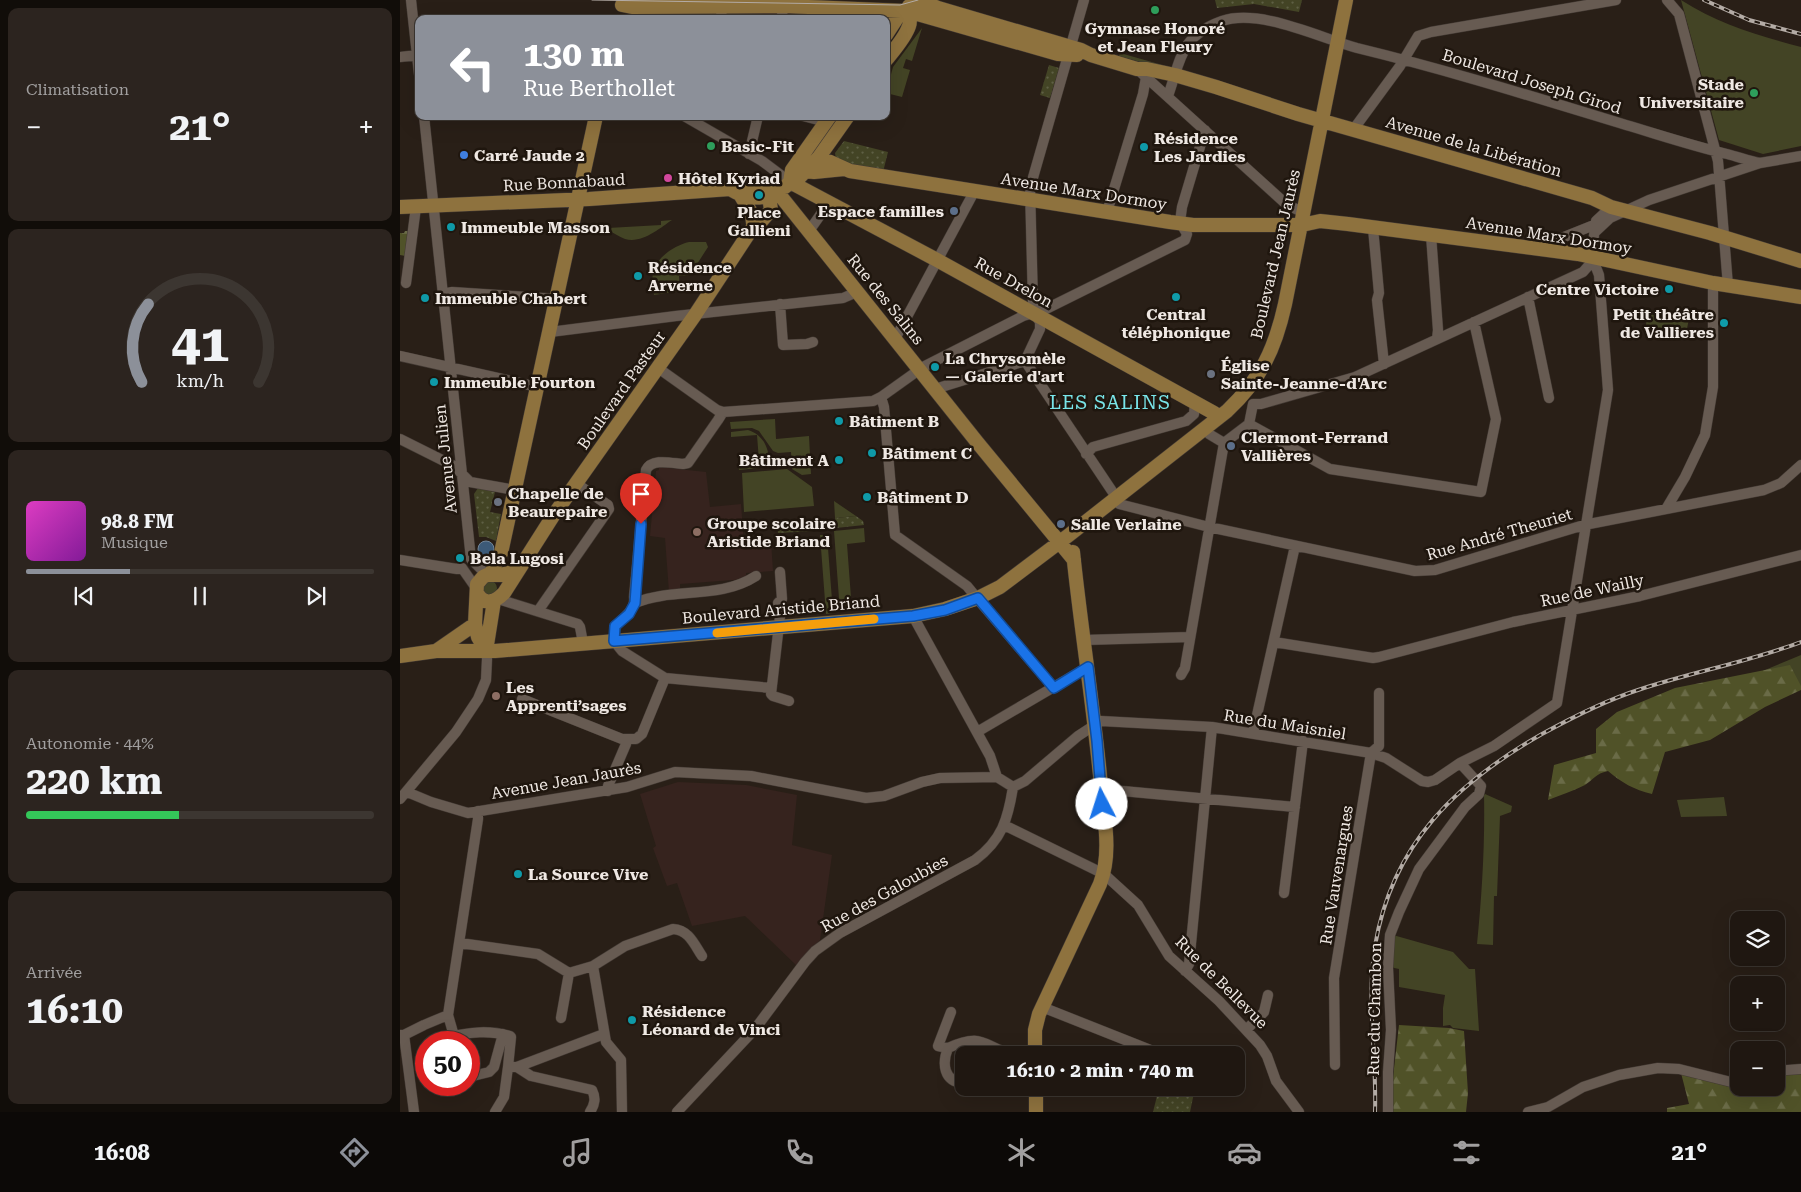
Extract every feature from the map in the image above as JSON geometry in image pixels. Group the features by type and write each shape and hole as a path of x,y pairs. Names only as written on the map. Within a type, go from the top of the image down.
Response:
{"main road":[{"name":"Boulevard Jean Jaurès","path":"1060,542 1218,418 1248,399 1286,322 1303,219 1346,0"},
{"name":"Avenue de la Libération","path":"621,8 722,13 782,12 911,4 1070,51 1081,50 1085,54 1142,73 1147,69 1175,75 1353,130 1592,198 1611,207 1801,260"},
{"path":"890,29 899,16 911,4"},
{"path":"890,54 910,25 911,4"},
{"path":"491,575 501,553 558,299 595,120"},
{"name":"Boulevard Pasteur","path":"790,182 792,170 830,120"},
{"name":"Boulevard Pasteur","path":"819,157 817,152 831,120"},
{"name":"Boulevard Pasteur","path":"486,651 498,598 553,516 658,368 752,226 758,225 771,210 774,198 790,182 798,179 819,157 845,120"},
{"name":"Avenue Marx Dormoy","path":"819,157 845,169 1187,227 1303,219 1592,257 1728,286 1801,297"},
{"name":"Avenue Marx Dormoy","path":"805,171 845,169"},
{"name":"Rue Drelon","path":"790,182 828,204 937,260 1214,412 1218,418"},
{"path":"735,193 752,214 752,226"},
{"name":"Rue Bonnabaud","path":"400,207 735,193 760,199 774,198"},
{"name":"Rue des Salins","path":"774,198 809,231 1060,542"},
{"path":"1035,1046 1035,1030 1042,1007 1104,874 1106,849 1095,726 1072,542 1076,530"},
{"path":"1060,542 1074,560"},
{"name":"Boulevard Aristide Briand","path":"400,656 436,651 486,651 614,641 780,621 913,616 945,610 978,598 1008,581 1060,542"},
{"path":"486,651 478,637 475,624 477,590 480,580 491,575 518,570"},
{"path":"477,590 482,600 490,602 498,598 503,586 499,578 491,575"},
{"path":"436,651 475,624"},
{"path":"1036,1096 1036,1112"}],"street":[{"path":"410,0 415,46"},
{"path":"935,389 1025,361 1040,329 1040,322 1034,313 1030,188 1084,0"},
{"path":"1353,130 1404,60 1418,36 1424,33 1616,0"},
{"path":"1666,0 1679,14 1716,152 1720,176 1728,286"},
{"name":"Boulevard Joseph Girod","path":"1168,96 1185,45 1194,36 1215,24 1234,18 1253,18 1419,63 1716,152 1760,163"},
{"path":"400,57 415,55"},
{"path":"1107,212 1143,94 1142,73"},
{"name":"Avenue de la Libération","path":"1142,73 1303,219"},
{"path":"1143,94 1157,87"},
{"name":"Avenue Julien","path":"424,120 444,294 470,559"},
{"path":"696,120 790,182"},
{"path":"750,154 757,120"},
{"path":"658,368 717,410 723,412 873,401 920,369 1024,316 1034,313 1185,240 1187,227 1182,207 1205,130"},
{"path":"1546,250 1549,243 1595,229 1610,218 1649,200 1760,163 1801,156"},
{"path":"895,339 974,192"},
{"path":"1649,200 1654,218"},
{"path":"809,231 828,204"},
{"path":"406,283 404,267 416,207"},
{"path":"1249,424 1248,399 1261,404 1344,381 1583,272 1590,264 1595,229 1599,217 1611,207"},
{"path":"1373,228 1379,293 1377,300 1384,364"},
{"path":"1431,235 1438,330 1437,339"},
{"path":"1460,763 1494,746 1557,703 1608,390 1598,274 1592,257"},
{"path":"1666,509 1685,477 1705,435 1713,387 1714,283"},
{"path":"444,294 452,292 558,299"},
{"path":"550,332 843,298 858,292"},
{"path":"1528,297 1549,398"},
{"path":"780,304 783,345 813,342"},
{"path":"1249,424 1330,468 1481,492 1496,418 1474,322"},
{"path":"400,356 538,387"},
{"path":"1025,361 1116,497"},
{"path":"881,397 884,407 895,535 967,586 1054,688"},
{"path":"1086,454 1093,447 1186,421 1194,414 1195,402"},
{"path":"723,412 688,462 683,464 653,463 646,470 635,603 629,614 615,626 614,641 622,651 664,678 771,688"},
{"path":"1181,675 1185,668 1224,443 1249,424"},
{"path":"1205,428 1209,434 1224,443"},
{"path":"400,439 454,466 470,482 515,490"},
{"name":"Rue André Theuriet","path":"1116,497 1119,504 1124,506 1209,527 1409,571 1423,572 1587,524 1764,490 1781,483 1801,465"},
{"path":"538,611 609,509 608,505 577,484"},
{"path":"1253,733 1274,642 1274,631 1295,546"},
{"name":"Rue de Wailly","path":"1274,642 1373,658 1513,622 1573,611 1801,555"},
{"path":"400,560 457,569 468,565 470,559 491,575"},
{"path":"462,568 477,590"},
{"path":"778,603 782,599 780,572"},
{"path":"635,603 649,598 723,590 747,582 756,576"},
{"path":"498,598 578,624 583,643"},
{"path":"913,616 978,732 992,759 997,777 1013,787 1024,781 1078,736 1095,726"},
{"path":"780,621 771,694 789,701"},
{"path":"1084,640 1190,637"},
{"path":"404,796 456,732 478,699 486,680 486,651"},
{"path":"978,732 1088,667"},
{"path":"522,699 626,740 636,739 642,734 664,678"},
{"name":"Rue Vauvenargues","path":"1335,1065 1334,978 1371,753 1379,746 1379,693"},
{"name":"Rue du Maisniel","path":"1095,726 1101,721 1212,727 1303,741 1371,753 1386,758 1417,778 1428,782 1460,763"},
{"path":"1185,970 1189,964 1212,727"},
{"path":"608,791 608,786 626,740"},
{"path":"1284,893 1303,741"},
{"name":"Rue du Chambon","path":"1388,1112 1391,1030 1388,968 1390,935 1398,912 1420,869 1465,807 1481,790 1481,786 1460,763"},
{"name":"Avenue Jean Jaurès","path":"404,796 468,813 608,791 675,772 751,776 866,798 884,796 931,780 997,777"},
{"name":"Rue des Galoubies","path":"677,1112 755,1029 815,951 840,933 975,860 987,851 1004,825 1010,809 1013,787"},
{"path":"1101,789 1295,807"},
{"path":"449,1031 448,1015 478,811"},
{"name":"Rue de Bellevue","path":"1004,825 1104,874 1138,905 1169,956 1219,1001 1260,1045 1267,1056 1276,1081 1299,1112"},
{"path":"460,943 538,954 569,973 593,966 626,946 673,929 686,932 702,956"},
{"path":"593,966 606,1042 621,1060 622,1112"},
{"path":"561,1018 569,973"},
{"path":"1246,1030 1264,1012 1268,995"},
{"path":"1042,1007 1140,1046"},
{"path":"950,1012 938,1046 948,1048 969,1040 977,1040 990,1046"},
{"path":"414,1112 402,1035 448,1015"},
{"path":"480,1032 503,1034 511,1037 512,1067 504,1097 495,1112"},
{"path":"480,1074 489,1072 494,1067 503,1034"},
{"path":"512,1067 604,1034"},
{"path":"948,1048 943,1063 945,1072 955,1081"},
{"path":"512,1067 531,1076 592,1090 595,1096 590,1112"},
{"path":"1528,1112 1548,1106 1583,1087 1618,1075 1658,1068 1679,1068 1730,1082"},
{"path":"1785,1070 1801,1069"}],"shaded area":[{"name":"Groupe scolaire Aristide Briand","path":"659,467 706,472 710,507 741,504 744,543 771,541 773,571 746,573 746,579 680,584 680,591 669,592 665,538 650,536 656,471 659,470"},
{"path":"678,782 746,785 797,795 792,845 832,855 820,940 796,965 745,916 692,926 677,883 667,886 653,848 656,846 640,794"}],"green space":[{"path":"1215,0 1302,0 1299,12 1254,4 1217,8"},
{"name":"Stade Universitaire","path":"1681,0 1724,23 1754,34 1801,47 1801,146 1763,154 1719,140"},
{"path":"922,28 912,61 906,59 903,68 910,70 902,97 890,94 890,78 893,67"},
{"path":"1120,53 1166,66 1165,69 1119,56"},
{"path":"1049,65 1059,68 1050,98 1040,95"},
{"path":"844,141 888,152 883,172 856,168 836,159 835,153"},
{"path":"672,220 638,239 625,239 607,230 608,228 661,225 661,221"},
{"path":"409,231 406,256 400,255 400,233"},
{"path":"689,242 706,242 708,247 690,275 679,276 680,291 654,295 653,276 659,260 668,252"},
{"path":"1649,310 1689,319 1685,338 1645,329"},
{"path":"775,419 776,439 809,436 811,474 802,475 792,469 791,452 778,453 773,451 759,431 752,428 731,429 730,422"},
{"path":"748,430 759,436 763,440 769,455 770,467 739,470 738,462 759,461 757,435 731,437 731,432"},
{"path":"787,469 812,487 814,506 744,512 742,473"},
{"path":"478,488 495,492 490,512 501,514 496,541 486,537 479,537 474,494"},
{"path":"834,501 856,516 835,518"},
{"path":"856,516 863,521 864,525 836,528 835,518"},
{"path":"812,520 813,531 778,533 777,523"},
{"path":"864,528 865,542 847,544 852,611 840,612 834,531"},
{"path":"820,535 827,535 833,613 826,614"},
{"path":"487,581 493,581 497,588 493,595 487,595 483,591 483,585"},
{"path":"1801,655 1801,687 1741,680"},
{"path":"1790,665 1801,686 1801,690 1765,707 1710,740 1665,752 1652,794 1628,785 1608,771 1597,775 1585,785 1548,800 1554,765 1596,753 1596,729 1617,712 1675,688"},
{"path":"1485,794 1512,806 1511,812 1500,816 1497,896 1494,896 1493,945 1477,944 1483,870"},
{"path":"1724,797 1727,816 1681,817 1677,800"},
{"path":"1393,935 1453,952 1469,969 1475,969 1479,1031 1453,1028 1450,1025 1443,1026 1445,995 1399,987 1399,969 1390,967"},
{"path":"1399,1025 1449,1028 1464,1031 1468,1093 1466,1112 1389,1112"},
{"path":"1681,1073 1730,1085 1730,1096 1785,1096 1785,1073 1801,1074 1801,1112 1667,1112 1667,1108 1689,1104"},
{"path":"1157,1096 1193,1096 1190,1112 1153,1112"}],"water":[{"path":"486,541 492,543 494,549 492,555 486,557 480,555 478,549 480,543"}],"tram line":[{"path":"592,0 900,5 918,0"}],"railway":[{"path":"1704,0 1749,20 1801,34"},
{"path":"1375,1112 1371,987 1375,946 1384,910 1396,877 1413,847 1433,820 1482,773 1542,734 1589,710 1638,690 1801,642"}],"slow traffic":[{"path":"717,633 874,619"}],"place":[{"name":"Gymnase Honoré et Jean Fleury","path":"1155,10"},
{"name":"Stade Universitaire","path":"1754,93"},
{"name":"Basic-Fit","path":"711,146"},
{"name":"Résidence Les Jardies","path":"1144,147"},
{"name":"Carré Jaude 2","path":"464,155"},
{"name":"Hôtel Kyriad","path":"668,178"},
{"name":"Place Gallieni","path":"759,195"},
{"name":"Espace familles","path":"954,211"},
{"name":"Immeuble Masson","path":"451,227"},
{"name":"Résidence Arverne","path":"638,276"},
{"name":"Centre Victoire","path":"1669,289"},
{"name":"Central téléphonique","path":"1176,297"},
{"name":"Immeuble Chabert","path":"425,298"},
{"name":"Petit théâtre de Vallieres","path":"1724,323"},
{"name":"La Chrysomèle — Galerie d'art","path":"935,367"},
{"name":"Église Sainte-Jeanne-d'Arc","path":"1211,374"},
{"name":"Immeuble Fourton","path":"434,382"},
{"name":"Bâtiment B","path":"839,421"},
{"name":"Clermont-Ferrand Vallières","path":"1231,446"},
{"name":"Bâtiment C","path":"872,453"},
{"name":"Bâtiment A","path":"839,460"},
{"name":"Bâtiment D","path":"867,497"},
{"name":"Chapelle de Beaurepaire","path":"498,502"},
{"name":"Salle Verlaine","path":"1061,524"},
{"name":"Groupe scolaire Aristide Briand","path":"697,532"},
{"name":"Bela Lugosi","path":"460,558"},
{"name":"Les Apprenti’sages","path":"496,696"},
{"name":"La Source Vive","path":"518,874"},
{"name":"Résidence Léonard de Vinci","path":"632,1020"}],"district":[{"name":"LES SALINS","path":"1110,402"}],"route":[{"path":"641,524 635,603 629,614 615,626 613,631 614,641 913,616 945,610 978,598 981,604 1054,688 1088,667 1102,804"}]}
